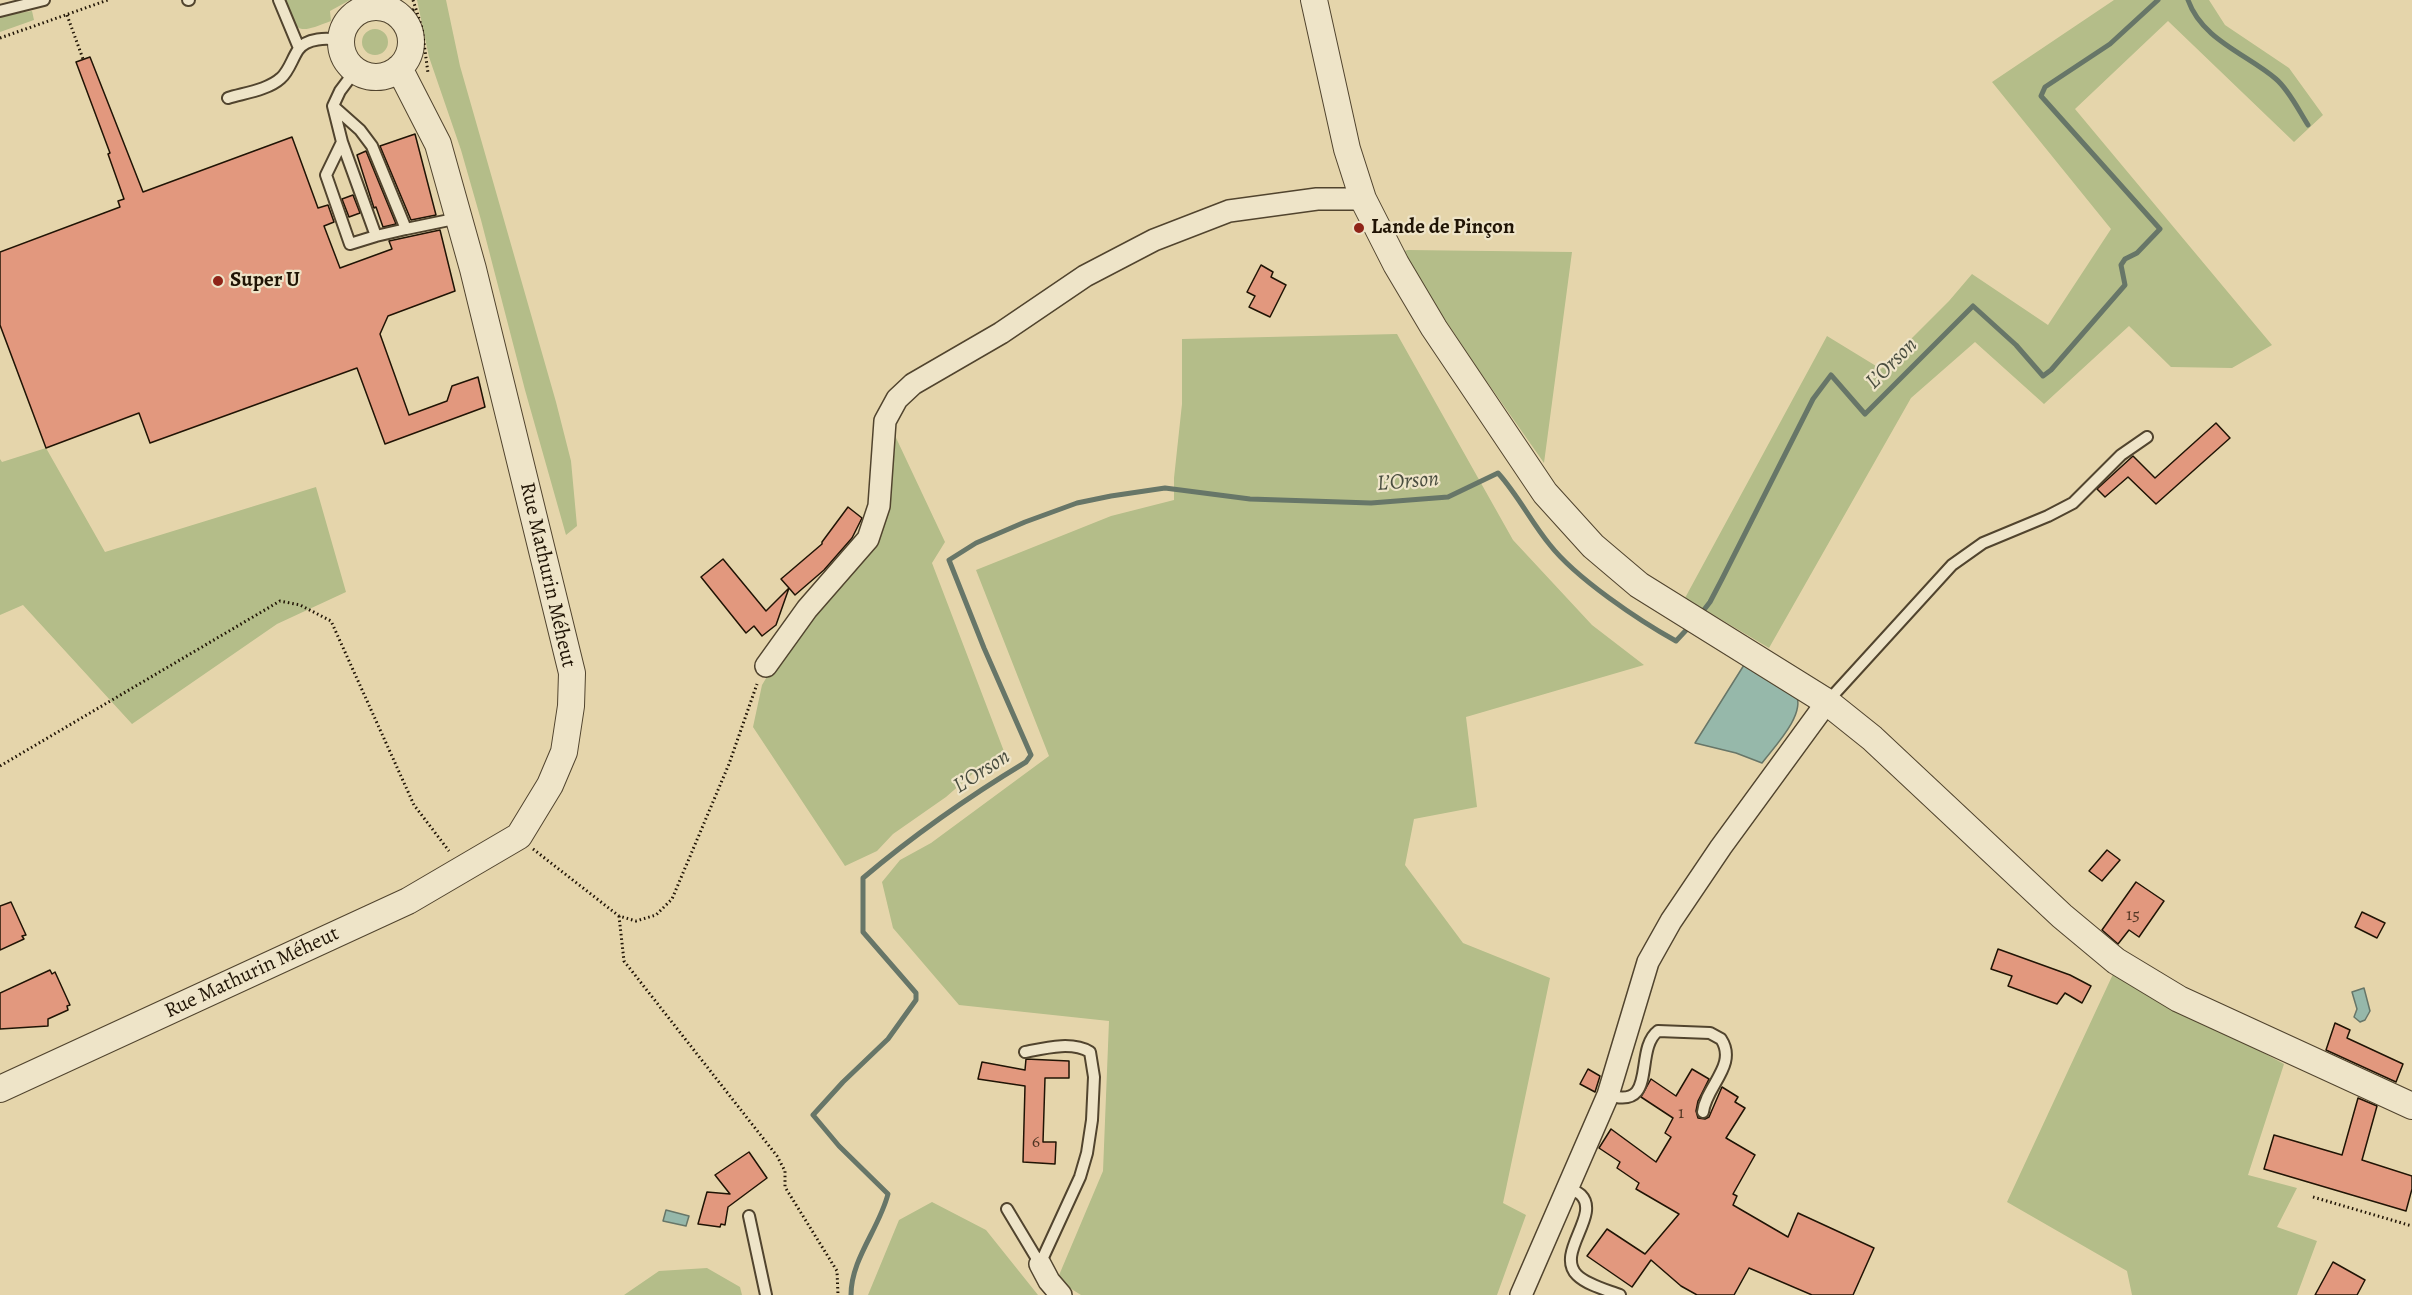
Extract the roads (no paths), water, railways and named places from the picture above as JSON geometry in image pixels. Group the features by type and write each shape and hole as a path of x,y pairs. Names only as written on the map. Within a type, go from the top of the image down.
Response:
{"street":[{"path":"1314,0 1347,149 1363,199 1396,264 1434,328 1545,493 1593,546 1639,585 1827,702 1872,738 2061,915 2116,961 2179,999 2412,1106"},
{"path":"398,6 411,37 411,49 406,60 389,75 366,76 356,71 347,63 340,41 349,19 358,11 369,7 398,6"},
{"name":"Rue Mathurin Méheut","path":"0,1089 408,901 519,836 550,785 564,752 571,706 572,673 459,218 438,144 399,68"},
{"path":"766,666 807,609 868,539 879,506 885,421 897,399 913,384 1001,333 1085,276 1154,240 1229,212 1317,199 1363,199"},
{"path":"1521,1295 1608,1095 1648,962 1671,921 1721,847 1827,702"},
{"path":"1040,1264 1049,1281 1061,1295"}],"lane":[{"path":"0,10 44,0"},
{"path":"279,0 299,48"},
{"path":"228,98 262,88 280,79 299,48 314,40 330,38 340,41"},
{"path":"356,71 340,91 333,106 342,142 376,236"},
{"path":"333,106 360,130 372,146 405,229"},
{"path":"342,142 326,175 350,244 405,229 459,218"},
{"path":"1827,702 1953,565 1983,543 2073,503 2121,455 2147,437"},
{"path":"1608,1095 1623,1098 1635,1093 1642,1081 1647,1048 1658,1031 1710,1033 1721,1039 1727,1054 1725,1064 1706,1100 1703,1112"},
{"path":"1025,1052 1074,1046 1084,1048 1090,1052 1094,1077 1092,1120 1087,1153 1080,1177 1040,1264"},
{"path":"1569,1188 1582,1196 1585,1203 1584,1216 1571,1257 1573,1269 1586,1281 1620,1295"},
{"path":"1007,1209 1040,1264"},
{"path":"748,1216 766,1295"}],"waterway":[{"name":"L’Orson","path":"1700,615 1710,602 1813,399 1831,375 1865,414 1973,306 2016,345 2043,376 2051,370 2125,285 2121,265 2125,259 2137,253 2160,229 2041,96 2045,87 2110,44 2158,0"},
{"path":"2188,0 2195,14 2214,36 2281,84 2308,125"},
{"name":"L’Orson","path":"851,1295 852,1282 860,1256 888,1194 839,1146 813,1115 843,1082 888,1039 916,1000 916,993 863,932 863,878 922,831 1026,762 1031,755 984,648 949,560 976,543 1025,522 1077,503 1111,496 1165,488 1250,499 1371,503 1448,497 1498,473 1550,545 1561,558 1591,584 1626,610 1676,641 1690,626"}],"place":[{"name":"Lande de Pinçon","path":"1359,228"},
{"name":"Super U","path":"218,281"}]}
